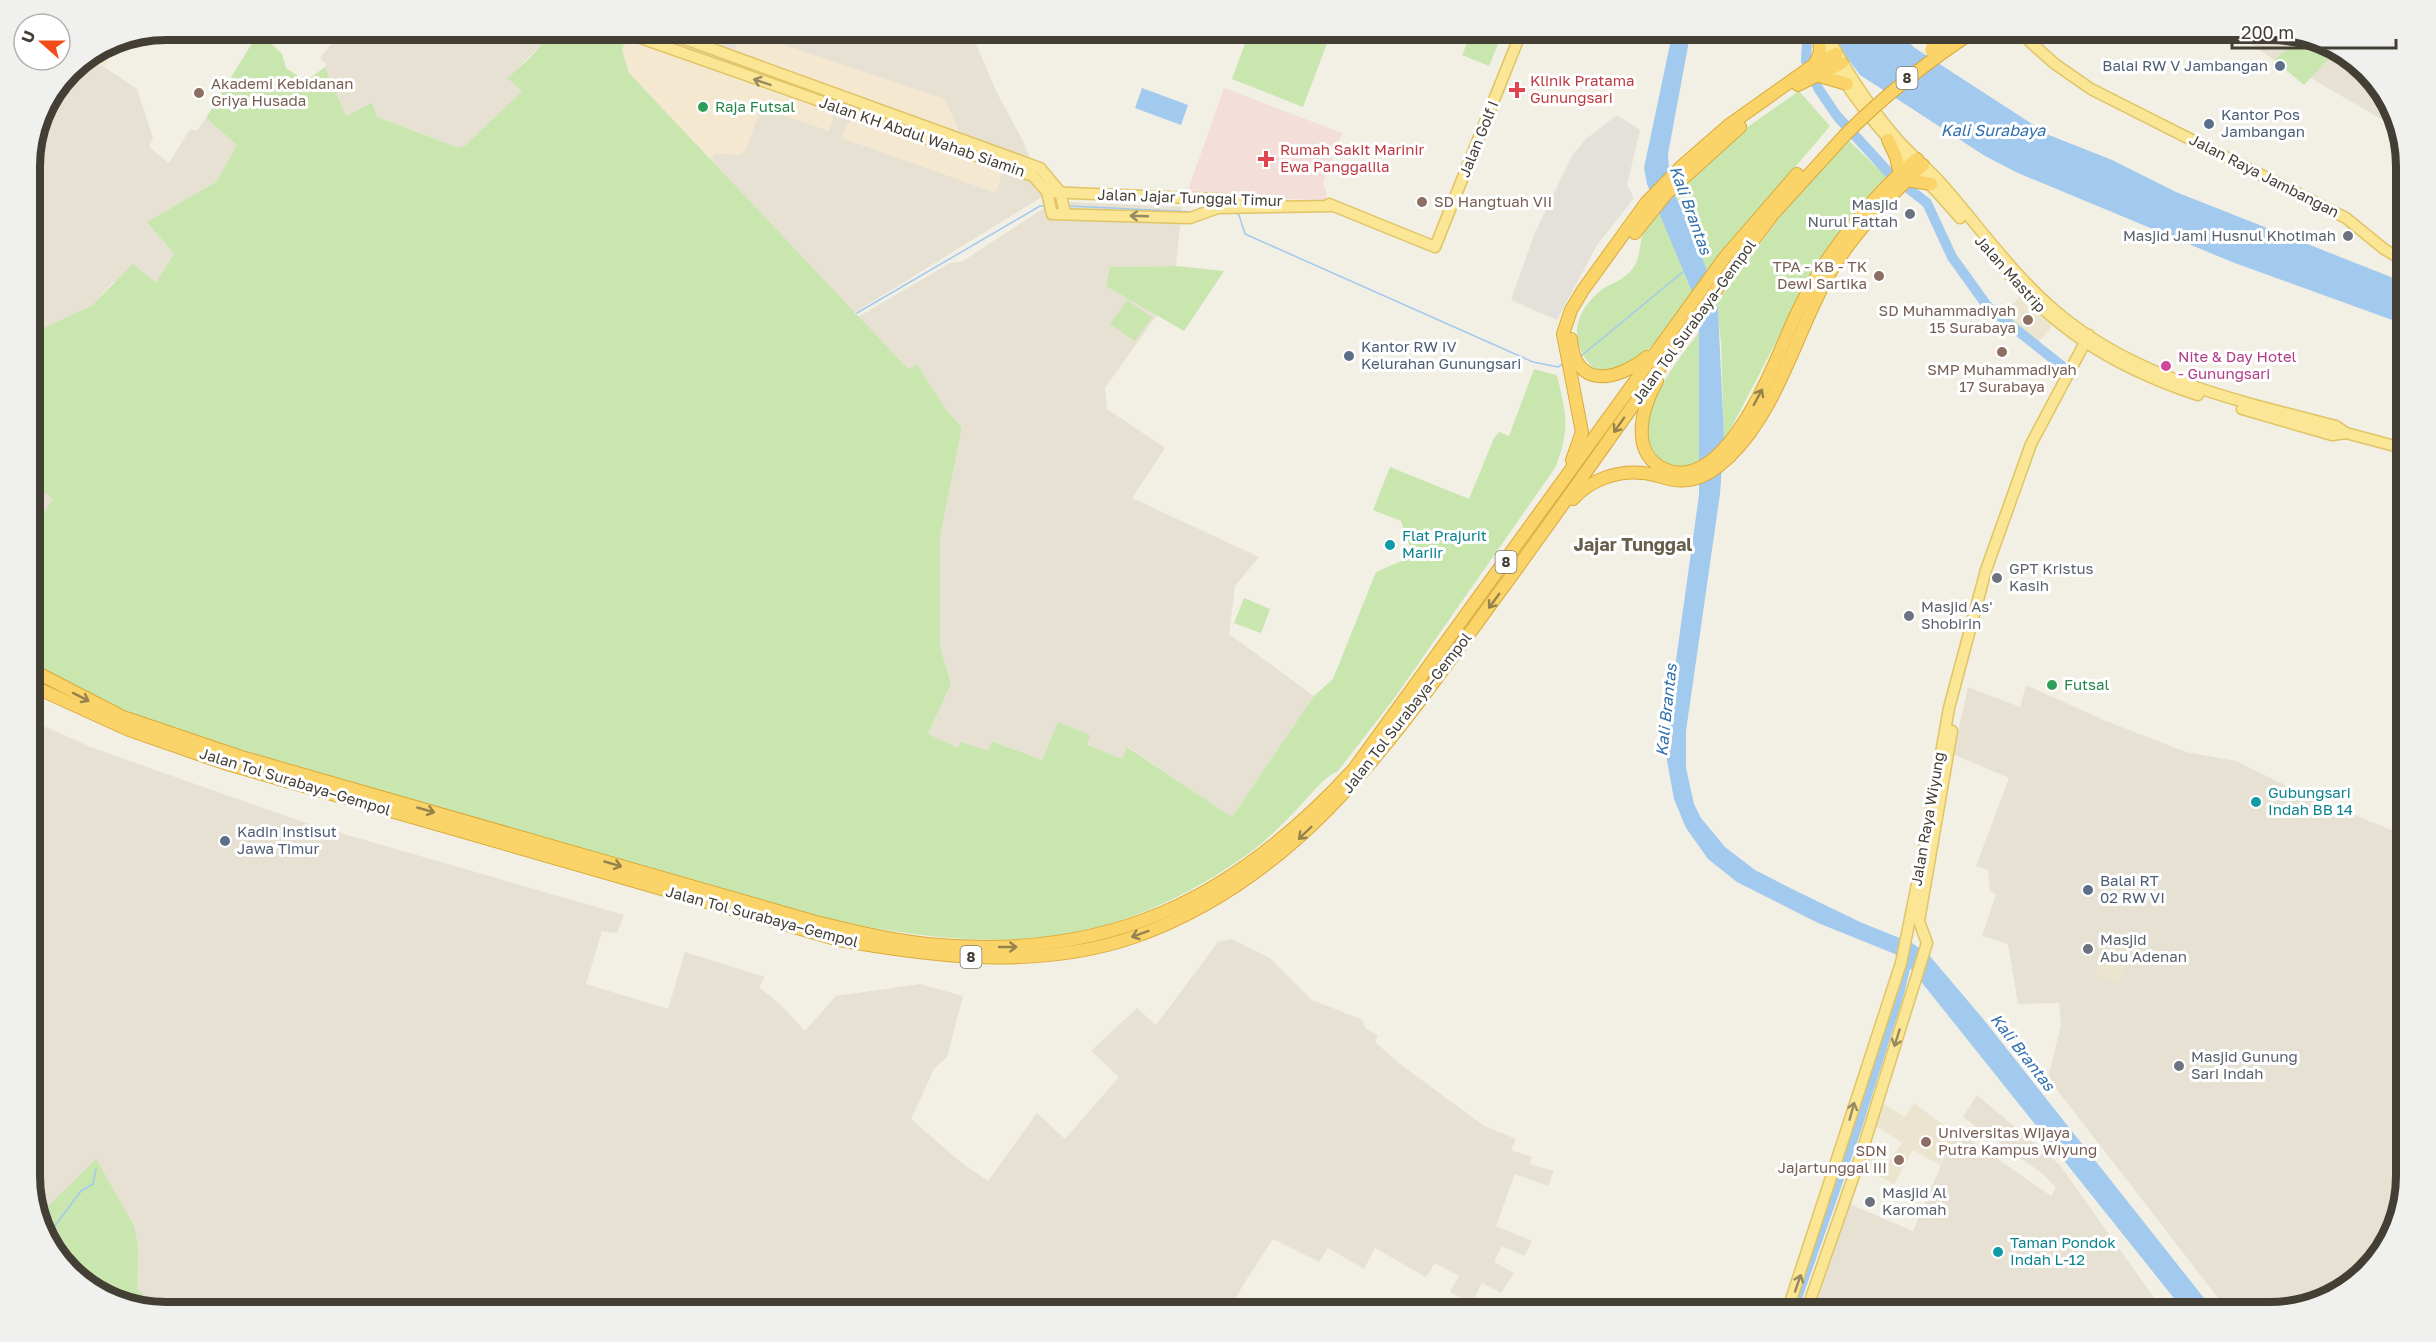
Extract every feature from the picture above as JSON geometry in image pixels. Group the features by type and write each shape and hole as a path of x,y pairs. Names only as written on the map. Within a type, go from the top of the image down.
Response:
{"highway":[{"path":"1814,70 1820,40"},
{"name":"Jalan Tol Surabaya–Gempol","path":"41,690 129,730 224,763 838,940 956,957 1012,958 1071,951 1110,943 1153,929 1228,893 1281,855 1341,797 1373,761 1533,546 1730,262 1873,95 1946,40"},
{"name":"Jalan Tol Surabaya–Gempol","path":"1842,132 1920,67 1961,40"},
{"path":"1534,522 1566,474 1582,432 1574,366 1563,334 1571,310 1648,208 1729,125 1814,70 1835,60"},
{"path":"1814,70 1847,84"},
{"path":"1888,140 1896,157 1900,181"},
{"path":"1533,546 1577,495 1594,482 1610,476 1634,473 1687,477 1715,457 1728,452 1760,394 1812,284 1830,256 1917,165"},
{"path":"1900,181 1931,184"},
{"name":"Jalan Tol Surabaya–Gempol","path":"41,675 123,717 238,756 816,922 927,944 1026,947 1073,941 1166,913 1209,891 1239,872 1290,832 1331,794 1375,744 1663,342 1679,334"},
{"path":"1679,334 1643,411 1641,427 1642,443 1655,464 1687,477"},
{"path":"1574,366 1598,378 1618,375 1633,369 1663,342"}],"main road":[{"name":"Jalan Golf I","path":"1435,247 1518,40"},
{"path":"1825,40 1835,60"},
{"name":"Jalan Raya Jambangan","path":"2029,40 2064,70 2115,103 2213,149 2346,218 2395,256"},
{"name":"Jalan KH Abdul Wahab Siamin","path":"648,41 1033,176 1047,193"},
{"name":"Jalan KH Abdul Wahab Siamin","path":"690,41 1040,168 1060,193"},
{"path":"705,61 710,48"},
{"name":"Jalan Mastrip","path":"1835,60 1847,84 1888,140 1917,165 2021,278 2089,340"},
{"name":"Jalan Mastrip","path":"1835,60 1931,184 2038,307 2141,375 2161,383 2332,435 2346,433 2395,446"},
{"path":"877,122 883,117 882,110"},
{"path":"894,128 894,121 898,116"},
{"name":"Jalan Jajar Tunggal Timur","path":"1333,206 1218,208 1201,214 1051,212 1047,193 1330,204 1435,247"},
{"path":"1060,193 1065,211"},
{"name":"Jalan Raya Wiyung","path":"1794,1301 1843,1204 1927,943 1919,921 1949,708 1992,558 2031,444 2089,340"},
{"name":"Jalan Raya Wiyung","path":"1992,558 2063,385"},
{"name":"Jalan Raya Wiyung","path":"1808,1301 1828,1198 1901,963 1930,839"},
{"path":"1828,1198 1843,1204"}],"shaded area":[{"path":"2246,40 2292,43 2274,60"},
{"path":"333,41 545,41 508,78 522,91 466,146 459,148 377,117 346,116 325,67 327,65 320,58"},
{"path":"626,41 975,41 997,93 1023,141 1045,195 854,313 629,73"},
{"path":"626,41 637,41 832,112 833,119 829,131 761,108 745,152 738,155 715,153 710,159 629,73 622,50"},
{"path":"703,41 723,41 721,46"},
{"path":"737,41 772,41 945,99 959,132 734,54"},
{"path":"116,51 104,67 97,62"},
{"path":"2332,57 2359,77 2374,97 2387,123 2309,77"},
{"path":"97,62 137,89 153,138 149,147 169,163 190,129 197,131 206,118 237,145 216,182 147,222 174,254 156,284 113,282 91,306 41,329 41,158 43,142 57,104 77,77"},
{"name":"Rumah Sakit Marinir Ewa Panggalila","path":"1224,88 1342,133 1323,183 1326,200 1186,196"},
{"path":"1617,115 1640,130 1627,185 1634,198 1597,245 1557,320 1511,300 1534,235 1572,156 1586,139"},
{"path":"857,120 1003,169 998,189 993,192 842,138 847,123"},
{"path":"1068,202 1182,207 1176,266 1110,267 1106,286 1157,315 1105,388 1107,409 1165,448 1132,498 1259,557 1235,586 1229,634 1314,696 1232,817 1128,747 1122,759 1086,745 1058,723 1042,760 993,741 988,752 962,742 959,748 928,735 951,684 940,646 940,537 962,428 945,408 917,364 908,370 858,317 950,263 963,261 1047,206"},
{"name":"SD Muhammadiyah 15 Surabaya","path":"2021,295 2053,325 2038,343 2001,315"},
{"path":"41,490 54,499 41,517"},
{"path":"2026,685 2106,721 2186,752 2236,761 2303,794 2396,832 2396,1175 2394,1192 2386,1224 2379,1238 2359,1265 2332,1285 2318,1292 2286,1300 2220,1301 2048,1078 2061,1025 2059,1003 2018,1004 2008,944 1982,936 1996,894 1990,891 1988,870 1976,866 2009,778 1953,754 1968,687 2020,707"},
{"path":"41,725 93,748 306,823 624,915 617,933 602,931 586,984 668,1009 685,952 765,977 759,987 780,1004 805,1031 836,996 920,984 963,996 947,1057 934,1069 911,1119 963,1164 988,1181 1037,1113 1065,1139 1119,1077 1091,1051 1137,1008 1156,1025 1218,942 1231,939 1270,958 1312,1000 1363,1020 1365,1028 1378,1036 1375,1042 1400,1064 1484,1126 1516,1139 1511,1150 1532,1157 1529,1164 1554,1171 1548,1186 1515,1174 1496,1226 1532,1241 1524,1256 1502,1246 1494,1262 1514,1273 1501,1293 1482,1283 1473,1301 1468,1301 1450,1292 1459,1276 1435,1263 1426,1277 1375,1248 1364,1269 1328,1248 1319,1262 1273,1239 1235,1301 167,1301 150,1300 118,1292 83,1270 72,1259 54,1231 43,1200 41,1184"},
{"path":"2118,943 2132,950 2117,983 2094,974"},
{"path":"1977,1095 2060,1165 2156,1301 1818,1301 1849,1204 1913,1231 1956,1130 2051,1196 2056,1188 2043,1174 1963,1117"},
{"name":"Universitas Wijaya Putra Kampus Wiyung","path":"1914,1103 1955,1134 1940,1165 1913,1150 1894,1184 1860,1166 1865,1154 1887,1165 1902,1143 1904,1144 1871,1123 1884,1104 1905,1117"}],"green space":[{"path":"1246,40 1328,40 1303,107 1232,79"},
{"path":"1468,40 1500,40 1489,66 1462,55"},
{"path":"253,41 268,41 282,54 286,68 306,81 325,67 346,116 372,103 377,117 459,148 466,145 522,91 507,78 530,58 545,41 626,41 622,50 629,73 908,369 917,364 945,408 962,428 940,537 940,646 951,684 928,734 958,748 961,742 988,751 992,741 1042,760 1058,722 1090,735 1087,745 1122,759 1127,747 1232,817 1314,696 1333,679 1376,572 1413,556 1401,521 1373,510 1390,467 1469,499 1494,438 1499,432 1509,436 1534,369 1557,375 1563,401 1565,432 1555,468 1393,700 1338,771 1321,783 1261,844 1196,887 1146,911 1096,927 1045,937 994,940 941,937 827,919 247,754 170,728 96,698 41,667 41,517 53,499 41,490 41,329 91,306 133,264 156,283 174,254 147,222 216,182 237,145 206,118"},
{"path":"2292,43 2318,50 2331,56 2304,85 2274,60"},
{"path":"1799,91 1830,126 1707,271 1685,214 1675,196 1729,140"},
{"path":"1848,140 1889,179 1819,259 1724,442 1721,342 1716,304 1809,178"},
{"path":"1659,210 1693,294 1663,333 1640,357 1611,370 1595,370 1581,350 1578,340 1577,330 1583,310 1600,291 1625,276 1633,268 1639,255 1643,233"},
{"path":"1177,266 1224,271 1184,331 1106,286 1110,267"},
{"path":"1127,300 1152,317 1135,341 1110,324"},
{"path":"1699,332 1700,461 1685,466 1675,466 1661,460 1650,447 1646,431 1649,414 1667,376"},
{"path":"1244,598 1270,609 1261,633 1234,623"},
{"path":"96,1159 134,1226 138,1247 137,1289 151,1300 118,1292 83,1270 62,1245 45,1209"}],"water":[{"name":"Kali Brantas","path":"1671,40 1689,40 1668,154 1669,171 1675,196 1685,214 1706,268 1718,310 1724,437 1720,494 1686,731 1686,768 1694,804 1701,818 1725,847 1755,870 1860,922 1912,943 1929,955 1984,1020 2206,1301 2176,1301 1911,969 1895,954 1818,923 1737,882 1708,859 1686,828 1674,799 1666,755 1671,696 1699,495 1699,332 1693,294 1647,184 1644,168"},
{"name":"Kali Surabaya","path":"1837,40 1906,40 2049,135 2112,160 2176,192 2395,279 2395,321 2232,262 2018,173 1985,156 1860,75"},
{"path":"1142,88 1188,105 1181,125 1135,108"}],"waterway":[{"path":"1807,40 1806,61 1818,88 1837,116 1891,175 1927,203 1952,257 1988,307 2062,366"},
{"path":"857,313 1040,206 1046,206"},
{"path":"1069,206 1193,212"},
{"path":"1236,213 1239,215 1245,234 1533,362 1558,367 1563,364"},
{"path":"1581,356 1684,271"},
{"path":"1796,1301 1855,1133 1898,997 1909,953"},
{"path":"53,1229 81,1191 93,1184 96,1169"}],"place":[{"name":"Balai RW V Jambangan","path":"2280,66"},
{"name":"Klinik Pratama Gunungsari","path":"1517,90"},
{"name":"Akademi Kebidanan Griya Husada","path":"199,93"},
{"name":"Raja Futsal","path":"703,107"},
{"name":"Kantor Pos Jambangan","path":"2209,124"},
{"name":"Rumah Sakit Marinir Ewa Panggalila","path":"1266,159"},
{"name":"SD Hangtuah VII","path":"1422,202"},
{"name":"Masjid Nurul Fattah","path":"1910,214"},
{"name":"Masjid Jami Husnul Khotimah","path":"2348,236"},
{"name":"TPA - KB - TK Dewi Sartika","path":"1879,276"},
{"name":"SD Muhammadiyah 15 Surabaya","path":"2028,320"},
{"name":"SMP Muhammadiyah 17 Surabaya","path":"2002,352"},
{"name":"Kantor RW IV Kelurahan Gunungsari","path":"1349,356"},
{"name":"Nite & Day Hotel - Gunungsari","path":"2166,366"},
{"name":"Flat Prajurit Mariir","path":"1390,545"},
{"name":"GPT Kristus Kasih","path":"1997,578"},
{"name":"Masjid As' Shobirin","path":"1909,616"},
{"name":"Futsal","path":"2052,685"},
{"name":"Gubungsari Indah BB 14","path":"2256,802"},
{"name":"Kadin Instisut Jawa Timur","path":"225,841"},
{"name":"Balai RT 02 RW VI","path":"2088,890"},
{"name":"Masjid Abu Adenan","path":"2088,949"},
{"name":"Masjid Gunung Sari Indah","path":"2179,1066"},
{"name":"Universitas Wijaya Putra Kampus Wiyung","path":"1926,1142"},
{"name":"SDN Jajartunggal III","path":"1899,1160"},
{"name":"Masjid Al Karomah","path":"1870,1202"},
{"name":"Taman Pondok Indah L-12","path":"1998,1252"}],"district":[{"name":"Jajar Tunggal","path":"1633,545"}]}
